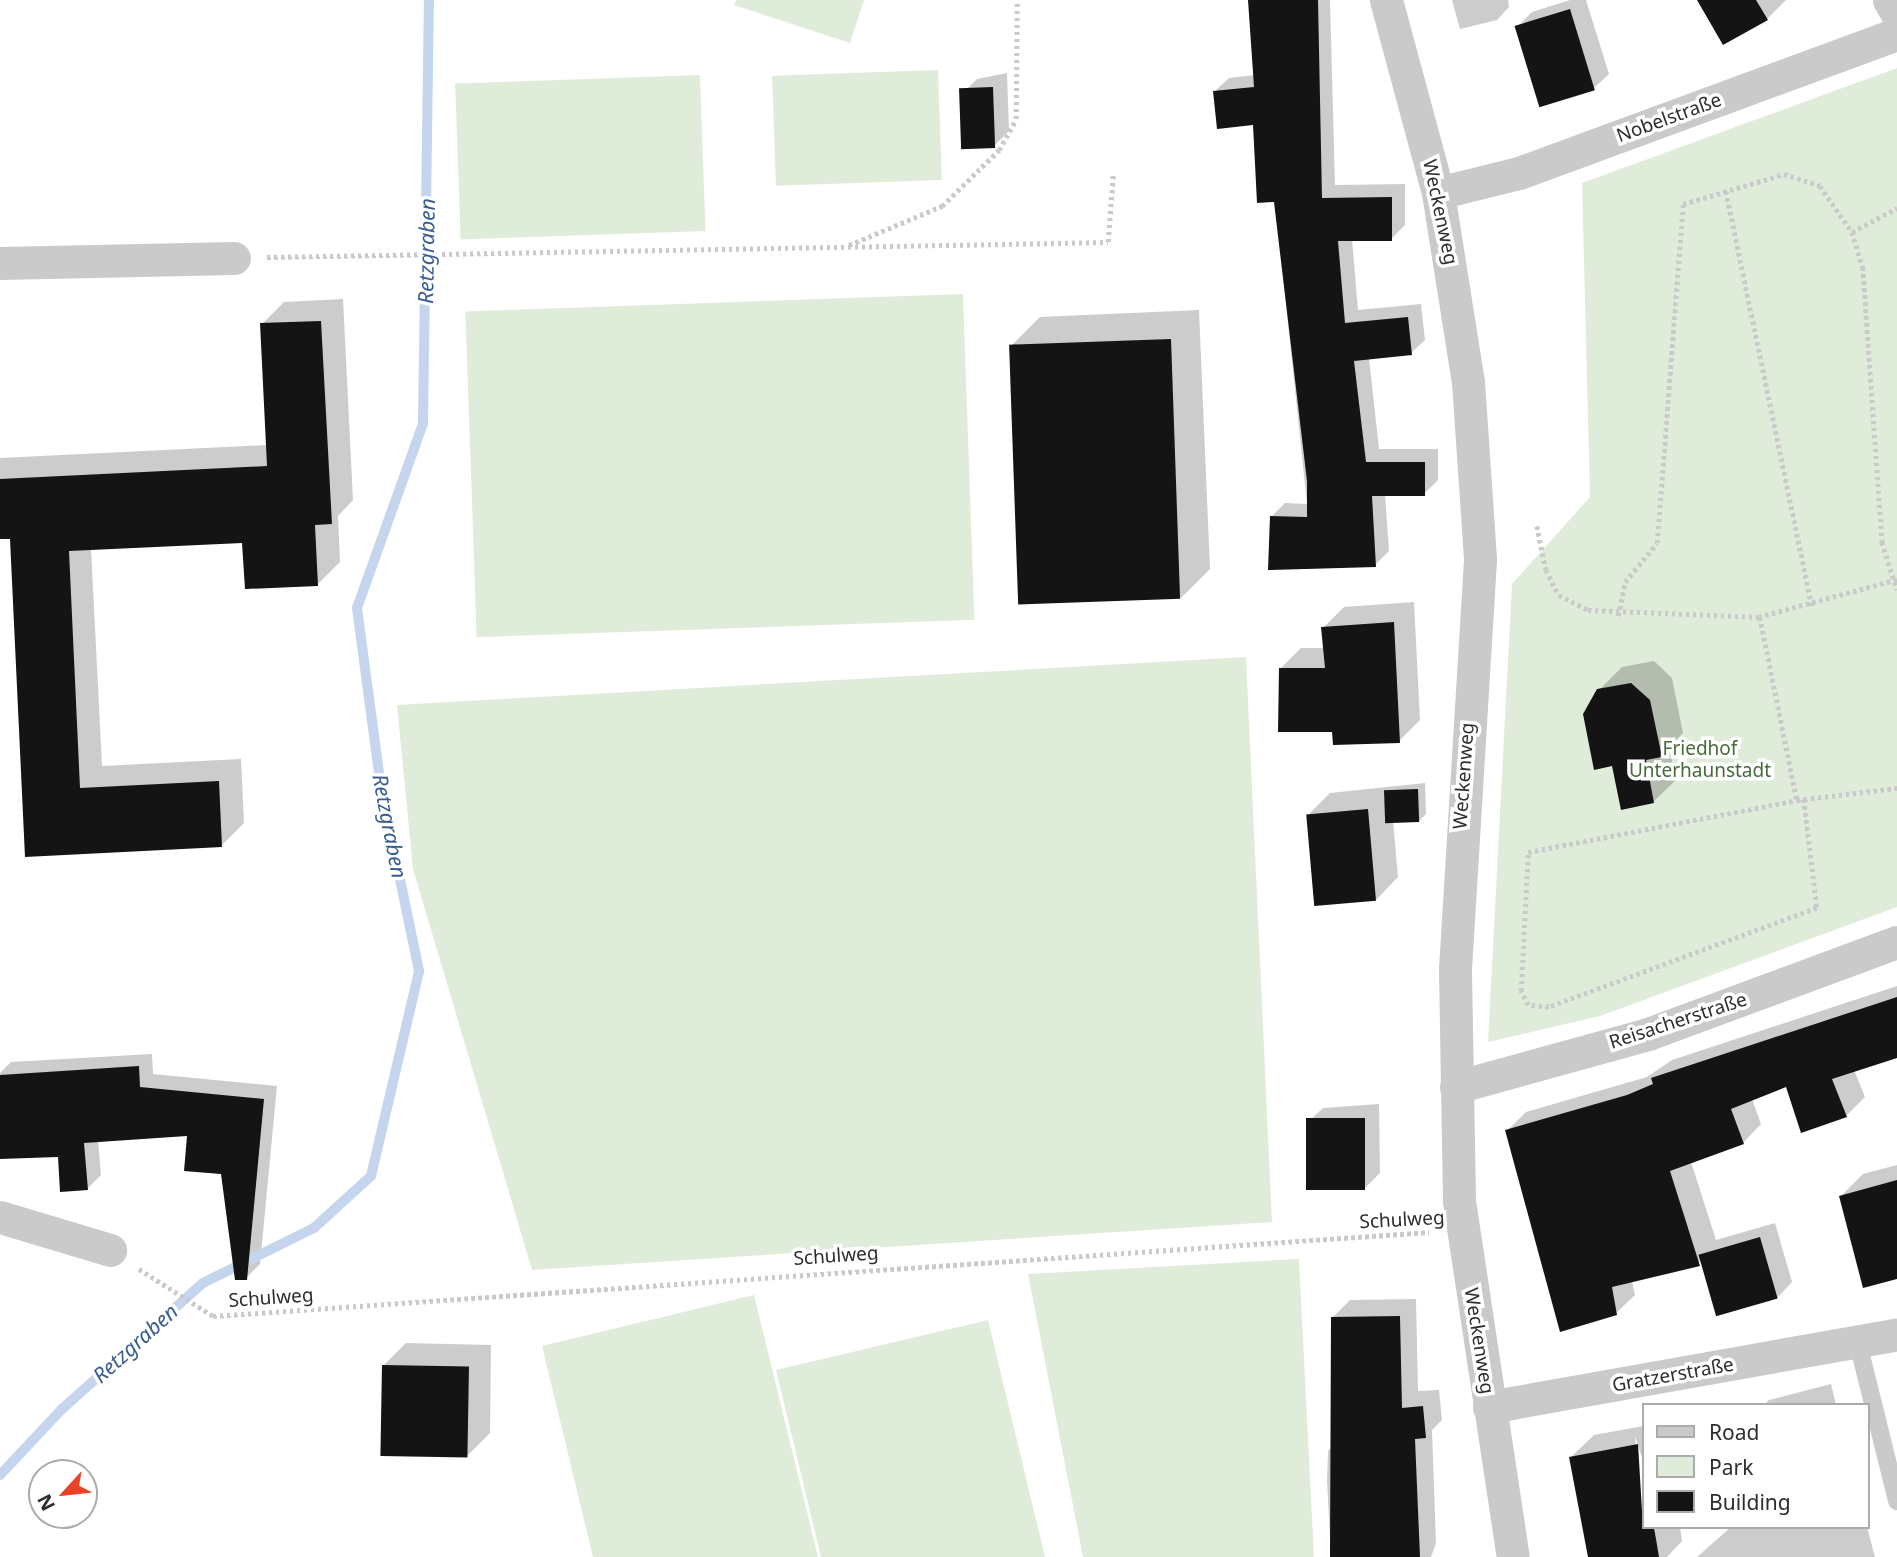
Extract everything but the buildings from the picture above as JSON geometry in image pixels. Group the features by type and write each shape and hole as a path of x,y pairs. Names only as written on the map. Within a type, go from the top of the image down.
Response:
{"street":[{"name":"Weckenweg","path":"1387,0 1438,192 1468,382 1480,560 1461,820 1456,1087 1462,1230 1513,1557"},
{"path":"1889,0 1897,14"},
{"name":"Nobelstraße","path":"1438,192 1519,173 1897,34"},
{"path":"0,263 233,258"},
{"name":"Reisacherstraße","path":"1456,1087 1648,1034 1897,942"},
{"path":"0,1217 110,1250"},
{"name":"Gratzerstraße","path":"1489,1407 1897,1334"}],"lane":[{"path":"1858,1343 1897,1501"}],"path":[{"path":"845,247 942,206 999,150 1016,119 1017,0"},
{"path":"233,258 1108,242 1113,174"},
{"path":"1618,616 1625,582 1657,543 1684,204 1784,174 1820,186 1852,232 1863,267 1882,542 1897,590"},
{"path":"1726,191 1812,607"},
{"path":"1852,232 1897,208"},
{"path":"1537,526 1546,570 1559,595 1618,616 1760,617 1812,607 1895,582"},
{"path":"1760,617 1797,800 1897,788"},
{"path":"1804,799 1817,908 1549,1007 1528,1005 1521,991 1528,852 1804,799"},
{"name":"Schulweg","path":"155,1280 213,1316 1462,1230"}],"green space":[{"path":"736,0 864,0 850,43 734,5"},
{"name":"Friedhof Unterhaunstadt","path":"1897,68 1897,907 1600,1016 1488,1042 1512,584 1590,497 1582,183"},
{"path":"938,70 942,180 776,186 772,76"},
{"path":"700,75 705,231 461,239 455,84"},
{"path":"963,294 974,620 477,637 465,311"},
{"path":"1246,657 1272,1222 532,1270 413,869 397,705"},
{"path":"1299,1259 1314,1557 1083,1557 1028,1274"},
{"path":"754,1295 818,1557 593,1557 542,1346"},
{"path":"988,1320 1045,1557 821,1557 776,1370"}],"waterway":[{"name":"Retzgraben","path":"0,1475 62,1409 203,1283 314,1228 371,1176 419,971 381,788 357,608 423,424 429,0"}]}
